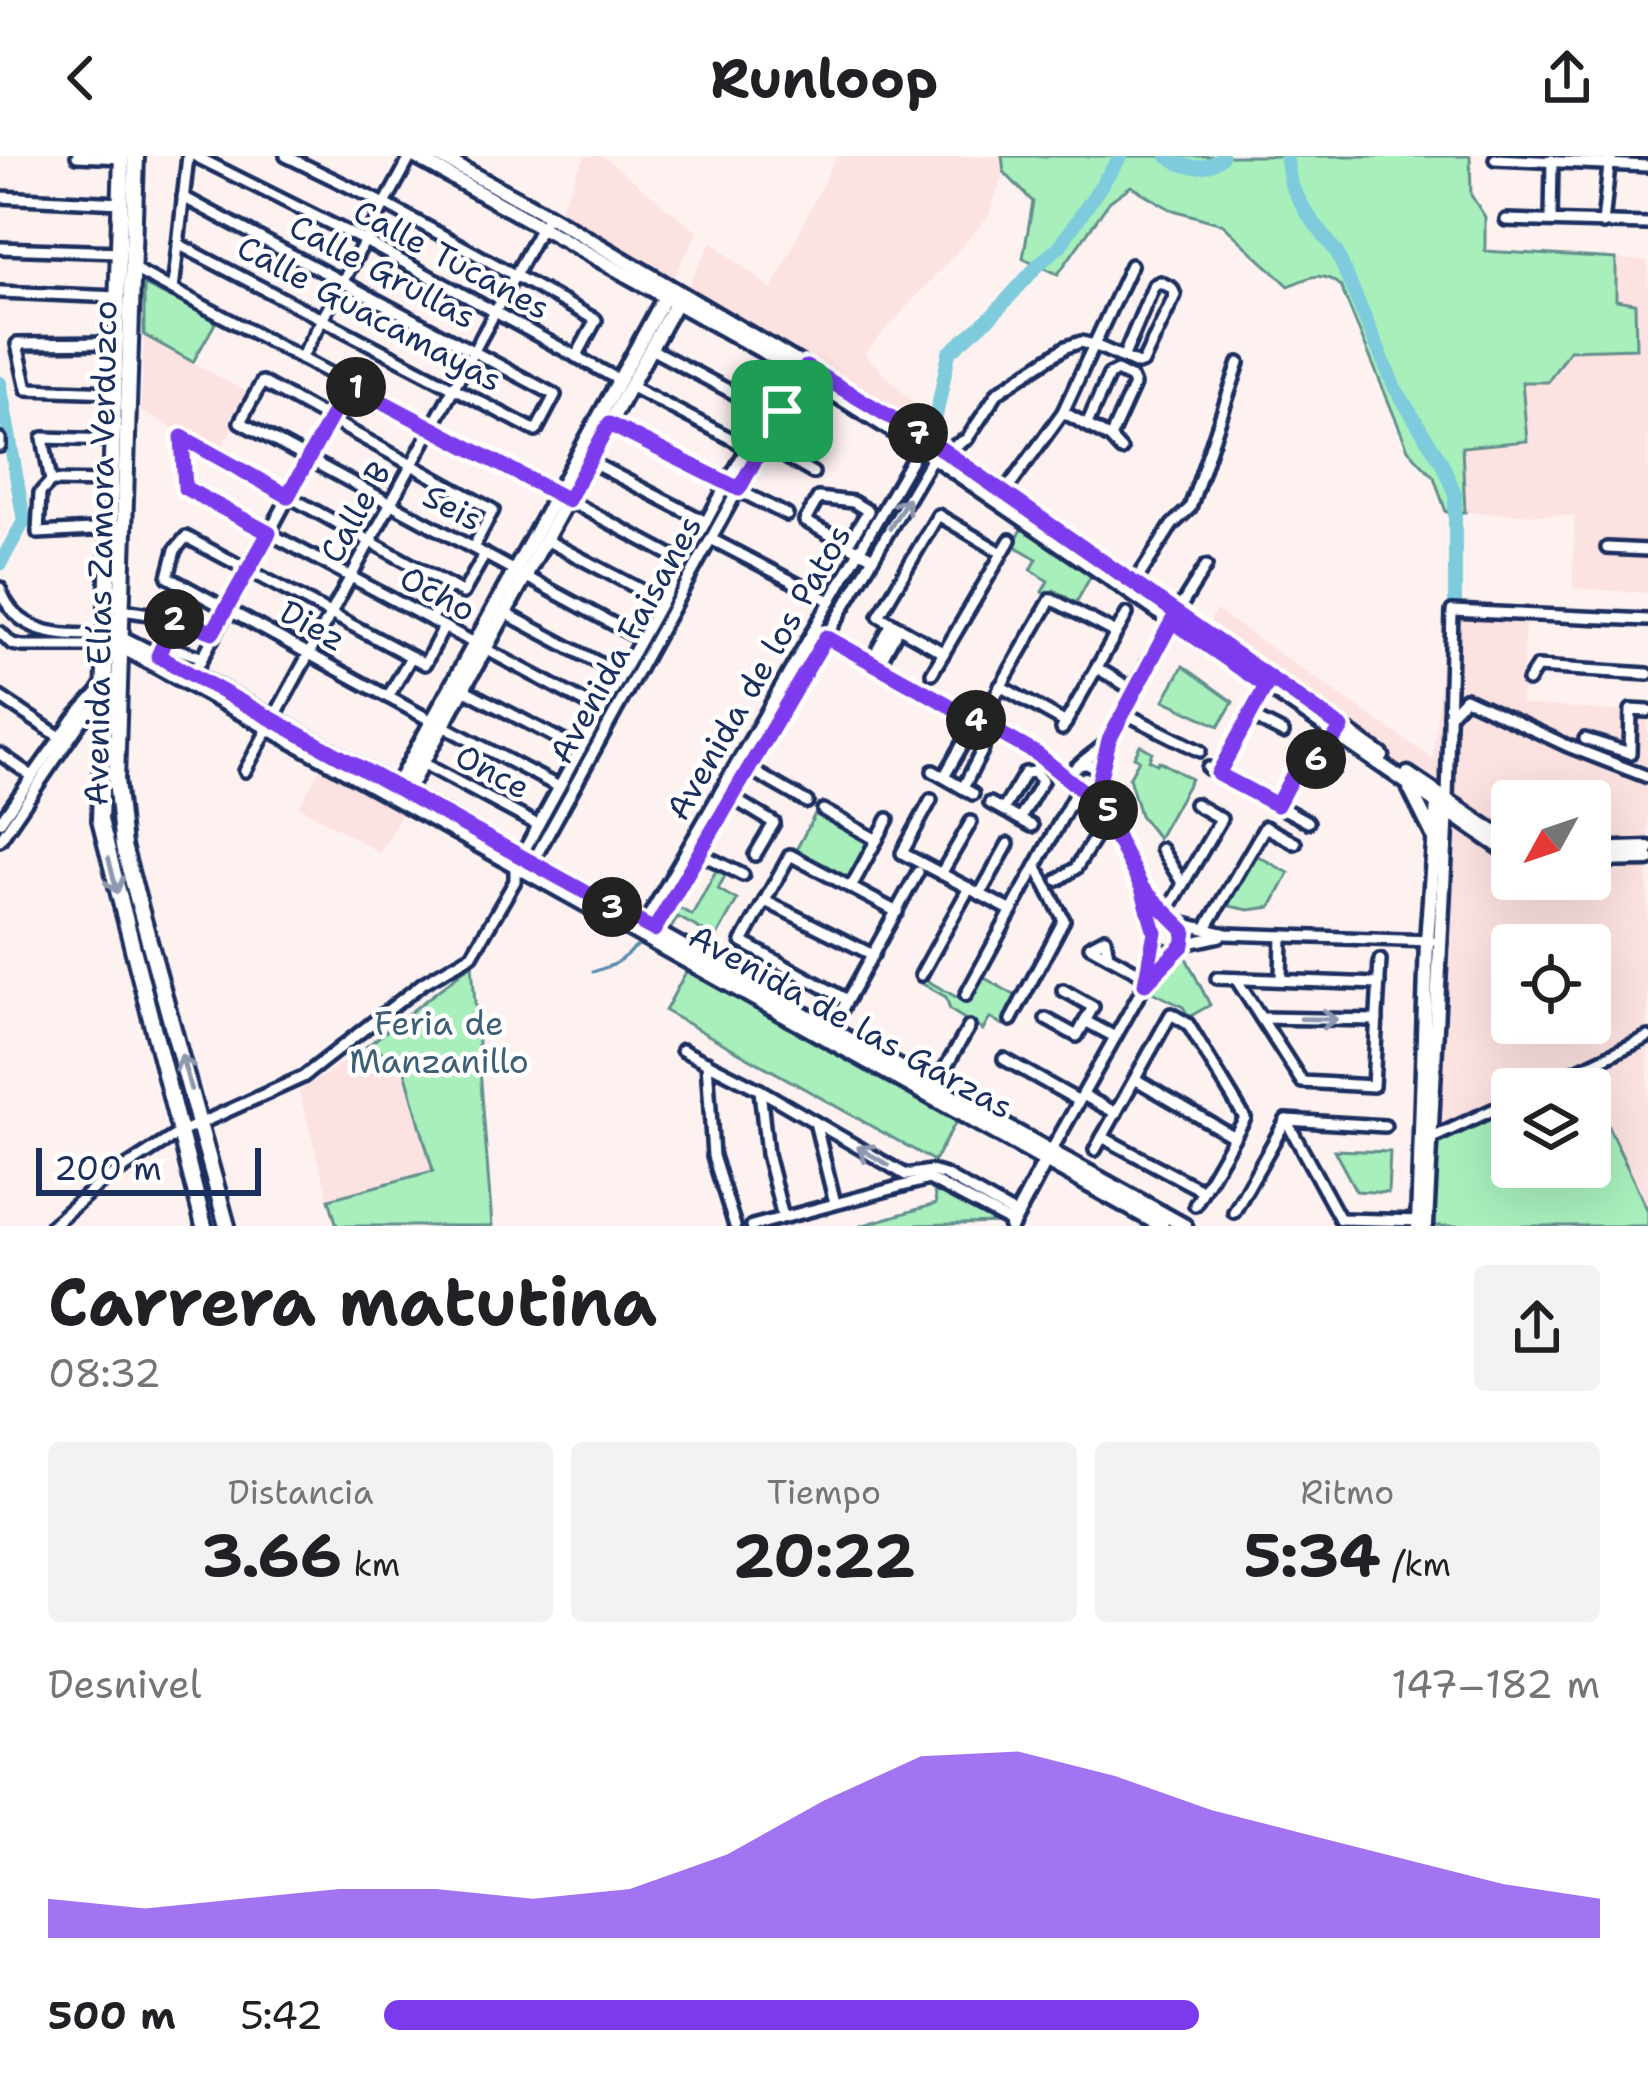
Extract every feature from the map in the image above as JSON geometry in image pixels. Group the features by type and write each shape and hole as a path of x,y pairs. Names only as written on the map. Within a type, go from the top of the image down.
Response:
{"main road":[{"path":"413,156 545,220"},
{"path":"439,156 1005,492 1266,686 1339,731 1406,782 1443,801 1491,841"},
{"name":"Avenida Elías Zamora Verduzco","path":"127,157 121,203 110,529 116,781 123,846 227,1226"},
{"name":"Avenida Elías Zamora Verduzco","path":"127,157 134,269 123,610 104,692 100,820 204,1226"},
{"path":"398,795 422,764 438,723 463,689 480,646 505,613 520,573 545,540 562,497 589,461 625,383 651,349 673,295"},
{"path":"398,795 673,295"},
{"path":"938,451 1339,731 1491,831"},
{"path":"114,641 160,650 190,679"},
{"name":"Avenida de las Garzas","path":"114,641 271,723 522,869 830,1033 1162,1226"},
{"path":"1406,782 1440,834"},
{"path":"1422,1223 1443,801"},
{"path":"1440,834 1467,825"},
{"path":"1611,849 1648,848"},
{"path":"1611,860 1648,859"},
{"path":"830,1033 1180,1225"},
{"path":"1013,1221 1048,1156"}],"street":[{"path":"76,156 127,157"},
{"path":"173,290 191,156"},
{"name":"Calle Tucanes","path":"191,156 365,241 747,447"},
{"path":"286,156 385,204 596,320 576,357"},
{"path":"301,358 413,156"},
{"path":"1495,159 1610,160 1648,166"},
{"path":"1551,221 1552,159"},
{"path":"1603,224 1610,160"},
{"path":"0,197 121,203"},
{"name":"Calle Grullas","path":"184,197 556,395 536,431"},
{"name":"Calle B","path":"245,771 545,220"},
{"path":"1506,220 1648,224"},
{"name":"Calle Guacamayas","path":"178,244 536,431"},
{"path":"0,248 119,257 684,562"},
{"path":"1005,492 1063,412 1131,265"},
{"path":"1094,345 1123,358 1138,364 1146,358 1175,295 1172,288 1160,282 1154,286 1123,358"},
{"path":"0,292 118,297"},
{"name":"Avenida de los Patos","path":"646,932 699,853 731,796 742,765 938,451 967,439 998,392 1026,370 1066,347 1081,342 1094,345"},
{"path":"115,392 27,389 17,344 116,343"},
{"path":"651,349 767,411"},
{"path":"1134,584 1172,525 1190,508 1239,363"},
{"name":"Avenida Faisanes","path":"522,869 538,825 621,674 767,411 799,367"},
{"name":"Avenida Faisanes","path":"522,869 739,489 799,367"},
{"path":"1088,424 1109,375 1117,371 1131,378 1134,385 1110,438"},
{"name":"Seis","path":"331,420 262,382 240,422 641,639"},
{"path":"190,679 349,384"},
{"path":"1063,412 1110,438 1121,450"},
{"path":"331,420 493,510 473,548"},
{"path":"609,424 787,515"},
{"name":"Ocho","path":"288,496 182,437 185,488 601,711"},
{"path":"51,481 43,438 113,440"},
{"name":"Avenida de los Patos","path":"646,932 742,765 854,547 921,442"},
{"path":"763,444 813,473"},
{"path":"589,461 706,522"},
{"path":"110,529 38,533 40,493 51,481 112,482"},
{"path":"288,496 463,593 485,554"},
{"path":"854,547 868,511 853,502 818,498 805,521 873,558"},
{"path":"944,653 879,616 938,515 1002,553"},
{"name":"Diez","path":"248,570 186,536 168,577 559,787"},
{"path":"711,539 830,601"},
{"path":"545,540 662,601"},
{"path":"932,673 1010,540"},
{"path":"1607,548 1648,550"},
{"path":"1077,787 1094,789 1109,740 1206,566"},
{"path":"248,570 425,664 444,627"},
{"path":"431,620 449,585"},
{"path":"0,589 4,603 25,624 63,640"},
{"path":"193,591 160,650 201,657"},
{"path":"987,710 1052,599 1116,633"},
{"path":"123,610 175,618 213,632"},
{"path":"1443,801 1452,611 1648,620"},
{"path":"505,613 621,674"},
{"path":"1000,686 1064,726 1127,614"},
{"path":"12,644 25,624"},
{"path":"874,664 895,625"},
{"path":"814,629 982,728 1041,757 1077,787 1120,845 1142,888 1160,948 1179,948 1226,934"},
{"path":"0,632 12,644 63,640"},
{"name":"Avenida de las Garzas","path":"63,640 114,641"},
{"path":"388,697 410,657"},
{"path":"1097,668 1135,691"},
{"path":"1528,681 1537,668 1648,674"},
{"path":"1266,686 1213,771 1308,822"},
{"path":"463,689 580,750"},
{"path":"0,822 4,809 60,737 104,692"},
{"path":"0,840 104,692"},
{"path":"0,697 60,737"},
{"path":"1448,716 1466,698 1648,777"},
{"path":"1585,739 1630,753 1631,710 1648,711"},
{"path":"1124,713 1200,751"},
{"path":"1250,716 1283,733"},
{"path":"944,777 965,740 982,728"},
{"path":"933,771 968,791 983,749 982,728"},
{"path":"1318,760 1339,731"},
{"path":"966,995 1077,787 1078,765 1109,740"},
{"path":"1277,805 1305,752 1333,770"},
{"path":"0,754 32,776"},
{"path":"1041,757 1093,766 1120,845"},
{"path":"1035,772 1041,757"},
{"name":"Once","path":"422,764 538,825"},
{"path":"742,765 807,802"},
{"path":"1003,810 1025,773 1035,772"},
{"path":"1020,819 1042,781 1035,772"},
{"path":"731,796 774,823 755,855"},
{"path":"931,800 902,853 1012,911"},
{"path":"990,803 1031,826"},
{"path":"1168,910 1221,819 1195,804"},
{"path":"823,810 877,840"},
{"path":"851,887 888,819"},
{"path":"941,874 970,822"},
{"path":"1058,880 1076,868 1104,823"},
{"path":"1206,928 1265,827 1295,843"},
{"path":"980,894 1008,844"},
{"path":"1160,849 1183,884"},
{"path":"699,853 743,875"},
{"path":"847,1000 742,942 790,855 897,912"},
{"path":"1011,1019 1064,920 1036,866"},
{"path":"51,1226 98,1185 179,1133 303,1077 423,983 472,955 522,869"},
{"path":"830,1033 918,872"},
{"path":"922,975 969,888"},
{"path":"1048,1156 1148,980 1179,948 1185,931 1142,888"},
{"path":"765,901 872,956"},
{"path":"1148,980 1155,936 1163,922 1226,934 1433,941"},
{"path":"1281,980 1282,936"},
{"path":"1108,956 1148,980"},
{"path":"1236,979 1302,1082 1372,1086 1380,961"},
{"path":"1217,978 1379,984"},
{"path":"1046,1018 1076,1036 1093,1007 1063,990"},
{"path":"1095,1150 1171,1014 1188,1024 1245,1118 1195,1205"},
{"path":"1261,1018 1377,1020"},
{"path":"1086,1019 1116,1035"},
{"path":"934,1087 969,1027"},
{"path":"1582,1068 1648,1037"},
{"path":"682,1050 906,1174 922,1177"},
{"path":"1004,1059 1117,1110"},
{"path":"706,1062 713,1156 735,1226"},
{"path":"1135,1079 1234,1137"},
{"path":"760,1090 767,1154 783,1217"},
{"path":"1425,1140 1491,1110"},
{"path":"1286,1120 1385,1126"},
{"path":"1234,1212 1286,1120"},
{"path":"1286,1120 1338,1222 1422,1223"},
{"path":"815,1122 835,1203"},
{"path":"1102,1137 1203,1191"},
{"path":"752,1226 931,1171 1013,1221"}],"shaded area":[{"path":"585,156 603,156 698,232 672,280 557,215"},
{"path":"836,156 1002,156 1004,172 988,217 864,354 931,420 926,432 686,289 712,242 772,290"},
{"path":"1616,259 1648,261 1648,593 1573,588 1574,516 1465,512 1462,447 1526,441 1521,382 1548,381 1568,350 1616,301"},
{"path":"144,335 252,395 218,453 141,411"},
{"path":"1216,610 1433,759 1445,614 1525,620 1521,704 1648,714 1648,1211 1611,1133 1611,1068 1491,1068 1491,1119 1424,1150 1441,818 1196,646"},
{"path":"321,767 403,812 380,853 299,806"},
{"path":"367,1046 402,1059 433,1171 329,1199 299,1092"}],"green space":[{"path":"1002,156 1470,156 1471,195 1485,217 1485,251 1616,259 1616,300 1635,303 1636,348 1569,350 1548,382 1522,382 1527,441 1462,447 1465,512 1446,512 1434,477 1408,449 1341,287 1316,276 1289,286 1222,224 1170,209 1131,186 1110,201 1058,274 1023,258 1033,202 1004,172"},
{"path":"144,285 217,320 193,362 144,335"},
{"path":"1023,528 1091,576 1076,603 1054,590 1049,597 1042,592 1048,581 1031,570 1037,559 1013,545"},
{"path":"1183,666 1233,702 1219,726 1164,700"},
{"path":"1140,745 1152,752 1149,760 1191,779 1158,838 1140,815 1129,778 1139,760 1134,757"},
{"path":"815,814 870,844 849,882 795,852"},
{"path":"1254,854 1289,873 1271,907 1249,910 1224,905"},
{"path":"718,867 727,872 718,889 737,900 716,938 678,917 668,933 659,928 672,904 692,915"},
{"path":"1184,954 1210,1005 1189,1017 1183,1007 1148,990"},
{"name":"Feria de Manzanillo","path":"472,964 492,1226 337,1226 329,1199 433,1171 402,1060 367,1046"},
{"path":"687,970 957,1120 934,1161 665,1011"},
{"path":"983,977 1018,997 1003,1025 990,1018 983,1030 950,1010 946,997 921,983 924,979 967,1003"},
{"path":"1491,1119 1491,1188 1611,1188 1611,1132 1648,1211 1648,1226 1430,1226 1434,1146"},
{"path":"1334,1150 1390,1152 1388,1193 1356,1191"},
{"path":"933,1184 1004,1223 860,1226 936,1204"}],"waterway":[{"path":"933,431 949,353 1060,246 1121,156"},
{"path":"1167,156 1195,167 1222,156"},
{"path":"1286,156 1291,185 1337,253 1395,388 1442,463 1455,494 1455,601"},
{"path":"0,383 24,521 0,564"},
{"path":"867,551 922,455"},
{"path":"824,625 863,559"},
{"path":"746,761 818,636"},
{"path":"715,814 740,771"},
{"path":"683,869 710,824"},
{"path":"653,922 678,879"},
{"path":"593,972 615,964 641,943"}],"route":[{"path":"782,411 739,489 609,424 568,500 349,384 288,496 182,437 185,488 269,533 213,632 175,618 158,656 654,930 826,637 1037,754 1084,792 1142,888 1155,932 1145,984 1183,945 1185,931 1142,888 1120,845 1099,781 1109,740 1172,621 1266,686 1218,774 1277,805 1305,752 1318,760 1342,728 924,437 806,367 782,411"}]}
